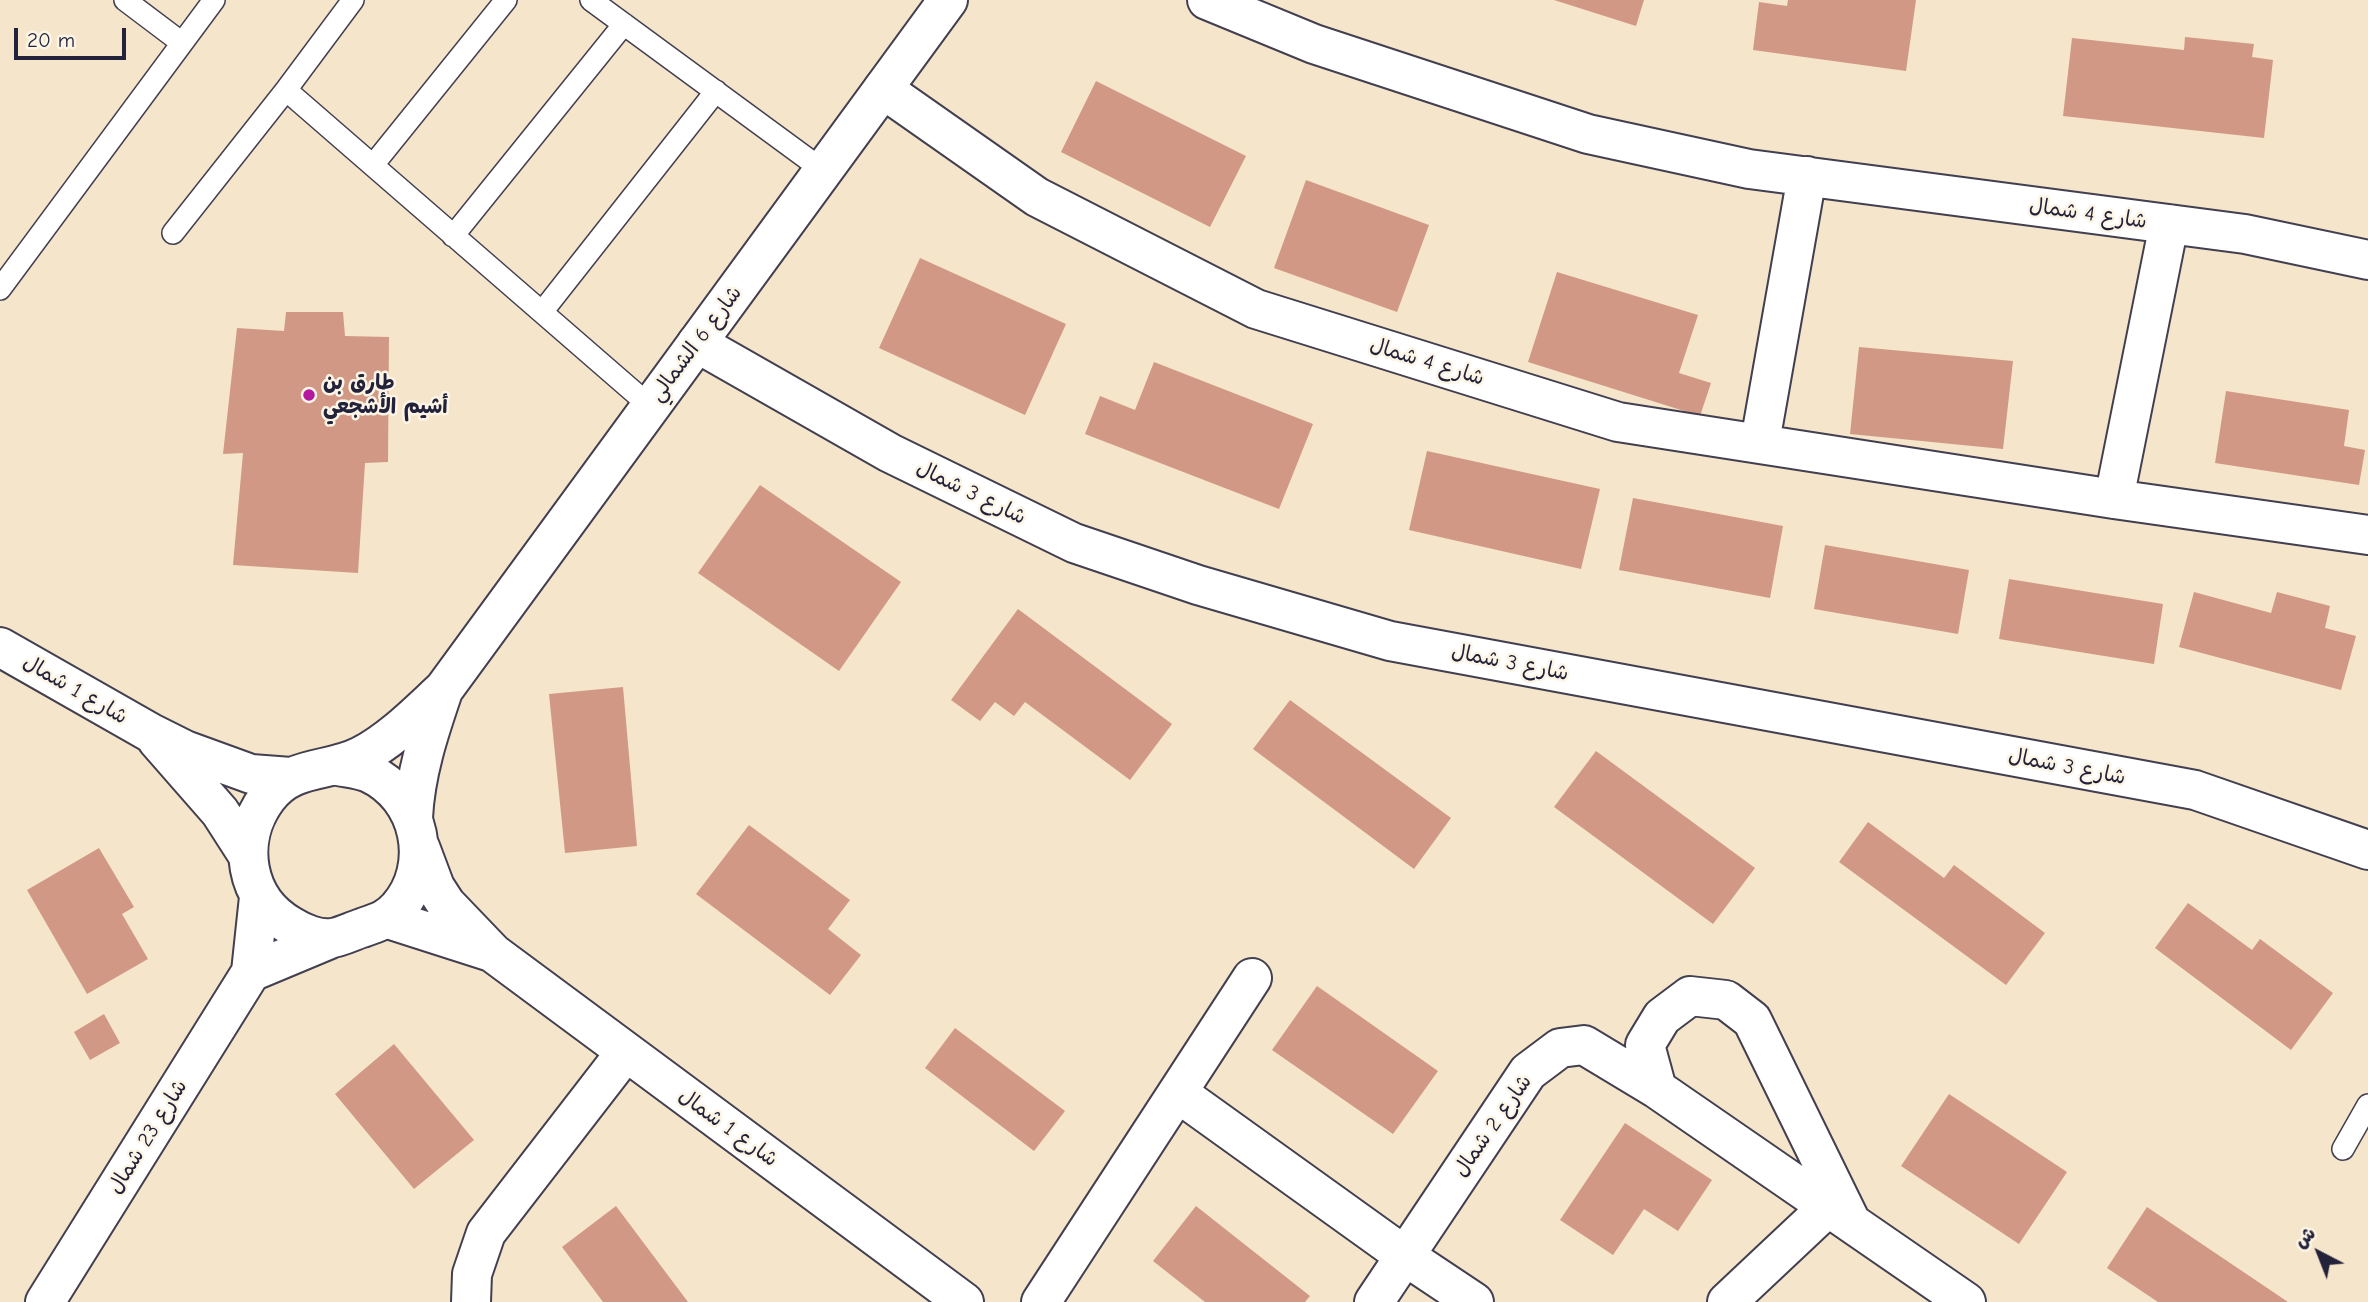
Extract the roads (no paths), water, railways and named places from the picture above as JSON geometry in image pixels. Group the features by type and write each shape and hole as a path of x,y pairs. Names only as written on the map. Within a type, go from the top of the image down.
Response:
{"street":[{"name":"شارع 6 الشمالي","path":"338,766 363,755 389,737 444,689 948,0"},
{"name":"شارع 4 شمال","path":"1207,0 1314,44 1587,134 1749,169 2245,234 2368,260"},
{"name":"شارع 4 شمال","path":"883,89 1037,197 1256,309 1618,422 2113,499 2368,535"},
{"path":"1760,442 1807,176"},
{"path":"2113,499 2169,224"},
{"name":"شارع 3 شمال","path":"697,343 890,453 1073,543 1198,585 1390,641 2195,790 2368,850"},
{"name":"شارع 1 شمال","path":"0,646 185,750 251,774 292,777"},
{"name":"شارع 6 الشمالي","path":"416,832 414,794 444,689"},
{"name":"شارع 1 شمال","path":"151,733 220,812 247,854"},
{"path":"251,972 330,939 388,919 406,899 417,874 416,832 395,791 369,773 338,766 314,768 292,777 268,797 252,824 247,854 250,877 260,897 278,918 302,933 330,939"},
{"name":"شارع 1 شمال","path":"416,832 440,896 493,953 964,1302"},
{"name":"شارع 23 شمال","path":"45,1302 251,972 260,897"},
{"name":"شارع 1 شمال","path":"388,919 493,953"},
{"path":"1041,1302 1252,978"},
{"name":"شارع 2 شمال","path":"1657,1089 1645,1045 1662,1017 1690,996 1726,999 1752,1020 1840,1216"},
{"name":"شارع 2 شمال","path":"1374,1302 1528,1072 1560,1048 1584,1045 1657,1089 1966,1302"},
{"path":"471,1302 472,1274 486,1233 625,1053"},
{"path":"1178,1093 1405,1256 1474,1302"},
{"path":"1727,1302 1840,1216"}],"lane":[{"path":"125,0 182,43"},
{"path":"0,289 214,0"},
{"path":"173,233 353,0"},
{"path":"373,165 506,0"},
{"path":"592,0 824,171"},
{"path":"453,236 624,24"},
{"path":"286,90 650,405"},
{"path":"542,312 716,91"},
{"path":"2343,1149 2368,1105"}],"place":[{"name":"طارق بن أشيم الأشجعي","path":"309,395"}]}
